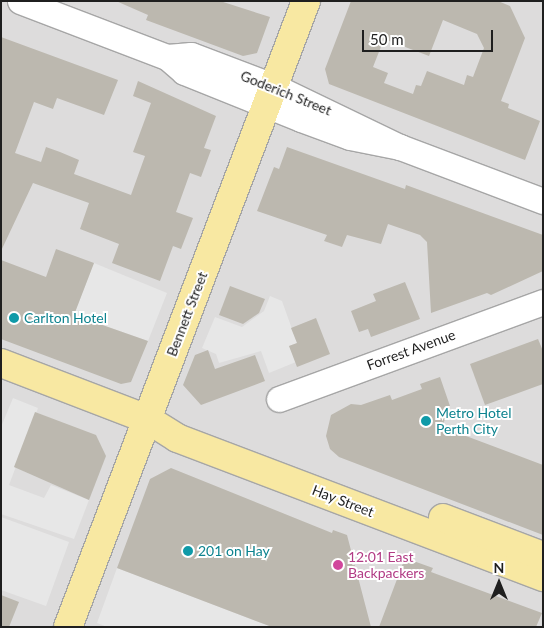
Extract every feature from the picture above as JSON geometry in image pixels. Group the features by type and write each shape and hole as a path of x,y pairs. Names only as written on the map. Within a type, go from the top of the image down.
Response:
{"main road":[{"name":"Bennett Street","path":"68,627 306,1"},
{"name":"Hay Street","path":"1,363 147,419 177,438 543,577"},
{"name":"Hay Street","path":"147,419 183,420 543,556"}],"street":[{"name":"Goderich Street","path":"20,1 167,57 191,56 270,95 543,201"},
{"name":"Forrest Avenue","path":"278,399 543,302"}],"shaded area":[{"path":"1,1 543,1 543,627 1,627"},
{"path":"94,263 167,293 148,341 74,315"},
{"path":"270,296 282,301 297,343 289,346 296,362 269,373 261,351 219,363 216,354 202,348 215,317 242,327 264,311"},
{"path":"13,398 38,408 9,485 44,498 51,485 89,500 74,539 1,514 1,427"},
{"path":"1,517 69,542 46,606 1,590"},
{"path":"117,568 272,627 107,627 97,623"}],"building":[{"path":"116,1 220,1 270,17 257,53 243,56 146,20 148,15"},
{"path":"351,1 498,1 510,6 525,38 501,101 509,104 508,108 540,121 525,160 329,84 325,69","holes":["443,20 477,34 484,48 473,77 467,75 464,85 427,71 421,86 416,85 413,94 384,83 388,73 373,67 384,39 429,56"]},
{"path":"1,37 118,80 104,115 57,98 53,109 34,102 15,153 41,162 46,147 60,152 79,160 74,174 131,195 145,156 133,152 151,103 133,96 138,81 216,116 204,148 211,150 201,177 190,173 176,212 193,218 181,249 173,246 160,281 112,263 119,244 80,229 89,203 33,183 1,251"},
{"path":"287,147 405,189 406,185 543,235 543,271 491,295 487,293 431,313 427,242 420,235 388,224 381,244 347,235 342,247 324,241 327,235 257,211 274,167 279,169"},
{"path":"56,249 94,263 74,315 148,341 131,382 121,384 1,339 1,260 46,277"},
{"path":"405,282 420,319 371,337 368,329 359,332 351,311 376,301 373,294"},
{"path":"230,286 265,299 259,313 243,324 219,315"},
{"path":"316,318 330,354 297,367 289,346 297,343 291,328"},
{"path":"538,339 543,351 543,384 485,405 470,364"},
{"path":"208,350 215,369 255,355 265,381 201,405 183,385 195,355"},
{"path":"440,377 450,406 442,427 543,465 543,535 339,457 330,449 326,436 331,415 351,404 361,405 390,395 392,400 422,389 420,384"},
{"path":"35,412 96,435 106,456 89,500 14,467"},
{"name":"201 on Hay","path":"171,468 332,533 333,530 347,535 371,627 272,627 117,568 150,479"},
{"path":"405,558 433,568 431,572 542,613 536,627 379,627"},
{"path":"1,595 19,602 9,627 1,627"}],"place":[{"name":"Carlton Hotel","path":"14,318"},
{"name":"Metro Hotel Perth City","path":"426,421"},
{"name":"201 on Hay","path":"188,551"},
{"name":"12:01 East Backpackers","path":"338,565"}]}
